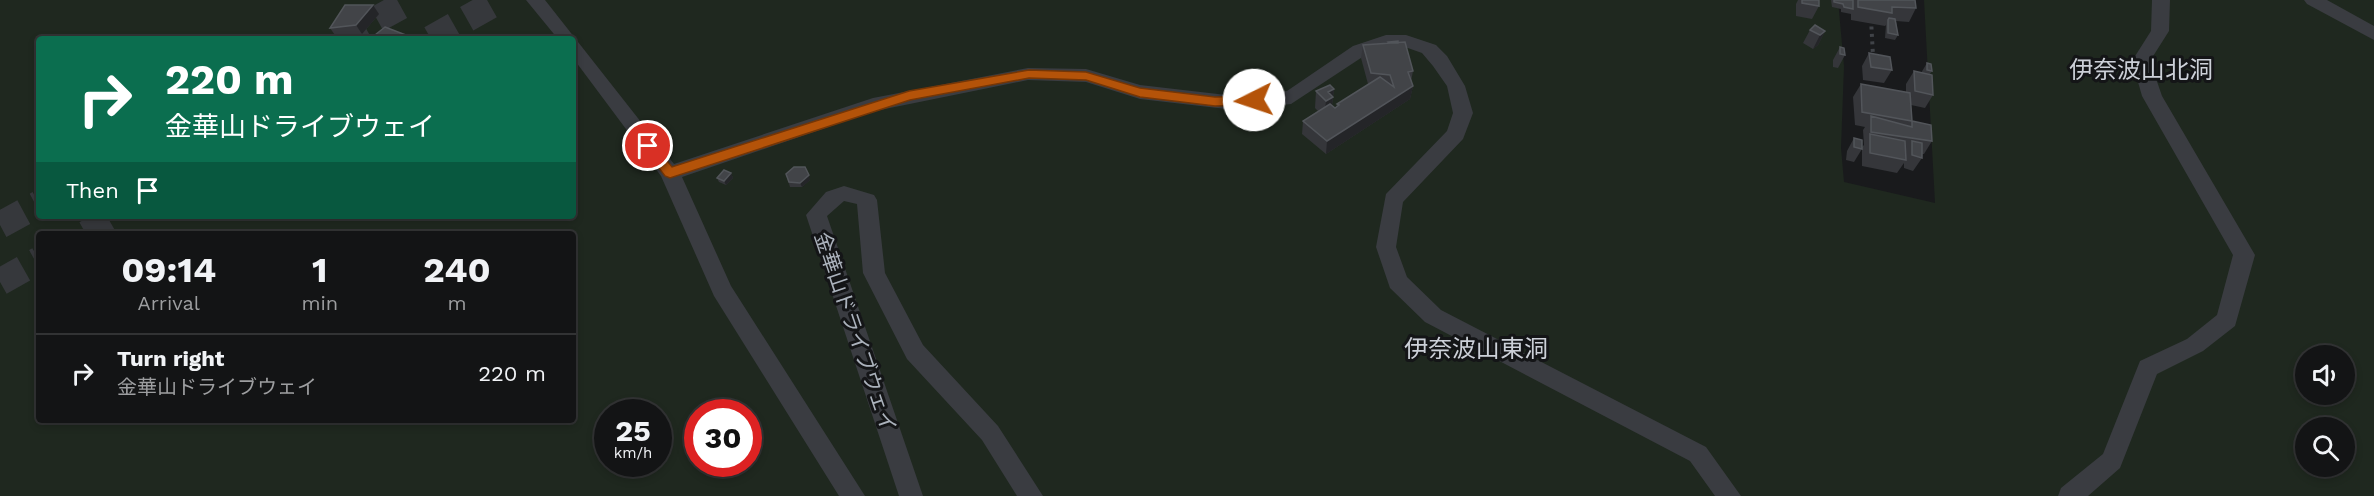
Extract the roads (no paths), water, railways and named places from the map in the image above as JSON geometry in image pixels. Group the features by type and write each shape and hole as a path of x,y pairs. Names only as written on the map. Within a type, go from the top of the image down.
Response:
{"street":[{"path":"535,0 565,36"},
{"path":"2070,496 2112,461 2148,368 2195,345 2227,320 2244,255 2152,96 2141,61 2160,31 2161,0"},
{"path":"2313,0 2374,34"},
{"path":"670,173 873,105 1029,74 1086,76 1140,92 1235,103 1291,97 1324,75 1336,63 1360,50 1386,41 1406,41 1429,50 1440,61 1456,86 1463,112 1456,134 1393,200 1386,247 1398,282 1433,316 1698,454 1729,496"},
{"path":"576,49 670,173 722,290 799,415 853,496"},
{"name":"金華山ドライブウェイ","path":"910,496 816,214 833,196 854,193 867,200 874,273 915,352 990,433 1031,496"}],"tunnel":[{"path":"346,36 412,0"},
{"path":"436,36 500,0"},
{"path":"0,225 36,206"},
{"path":"91,231 113,219"},
{"path":"0,282 36,262"}],"district":[{"name":"伊奈波山北洞","path":"2141,70"},
{"name":"伊奈波山東洞","path":"1476,349"}]}
